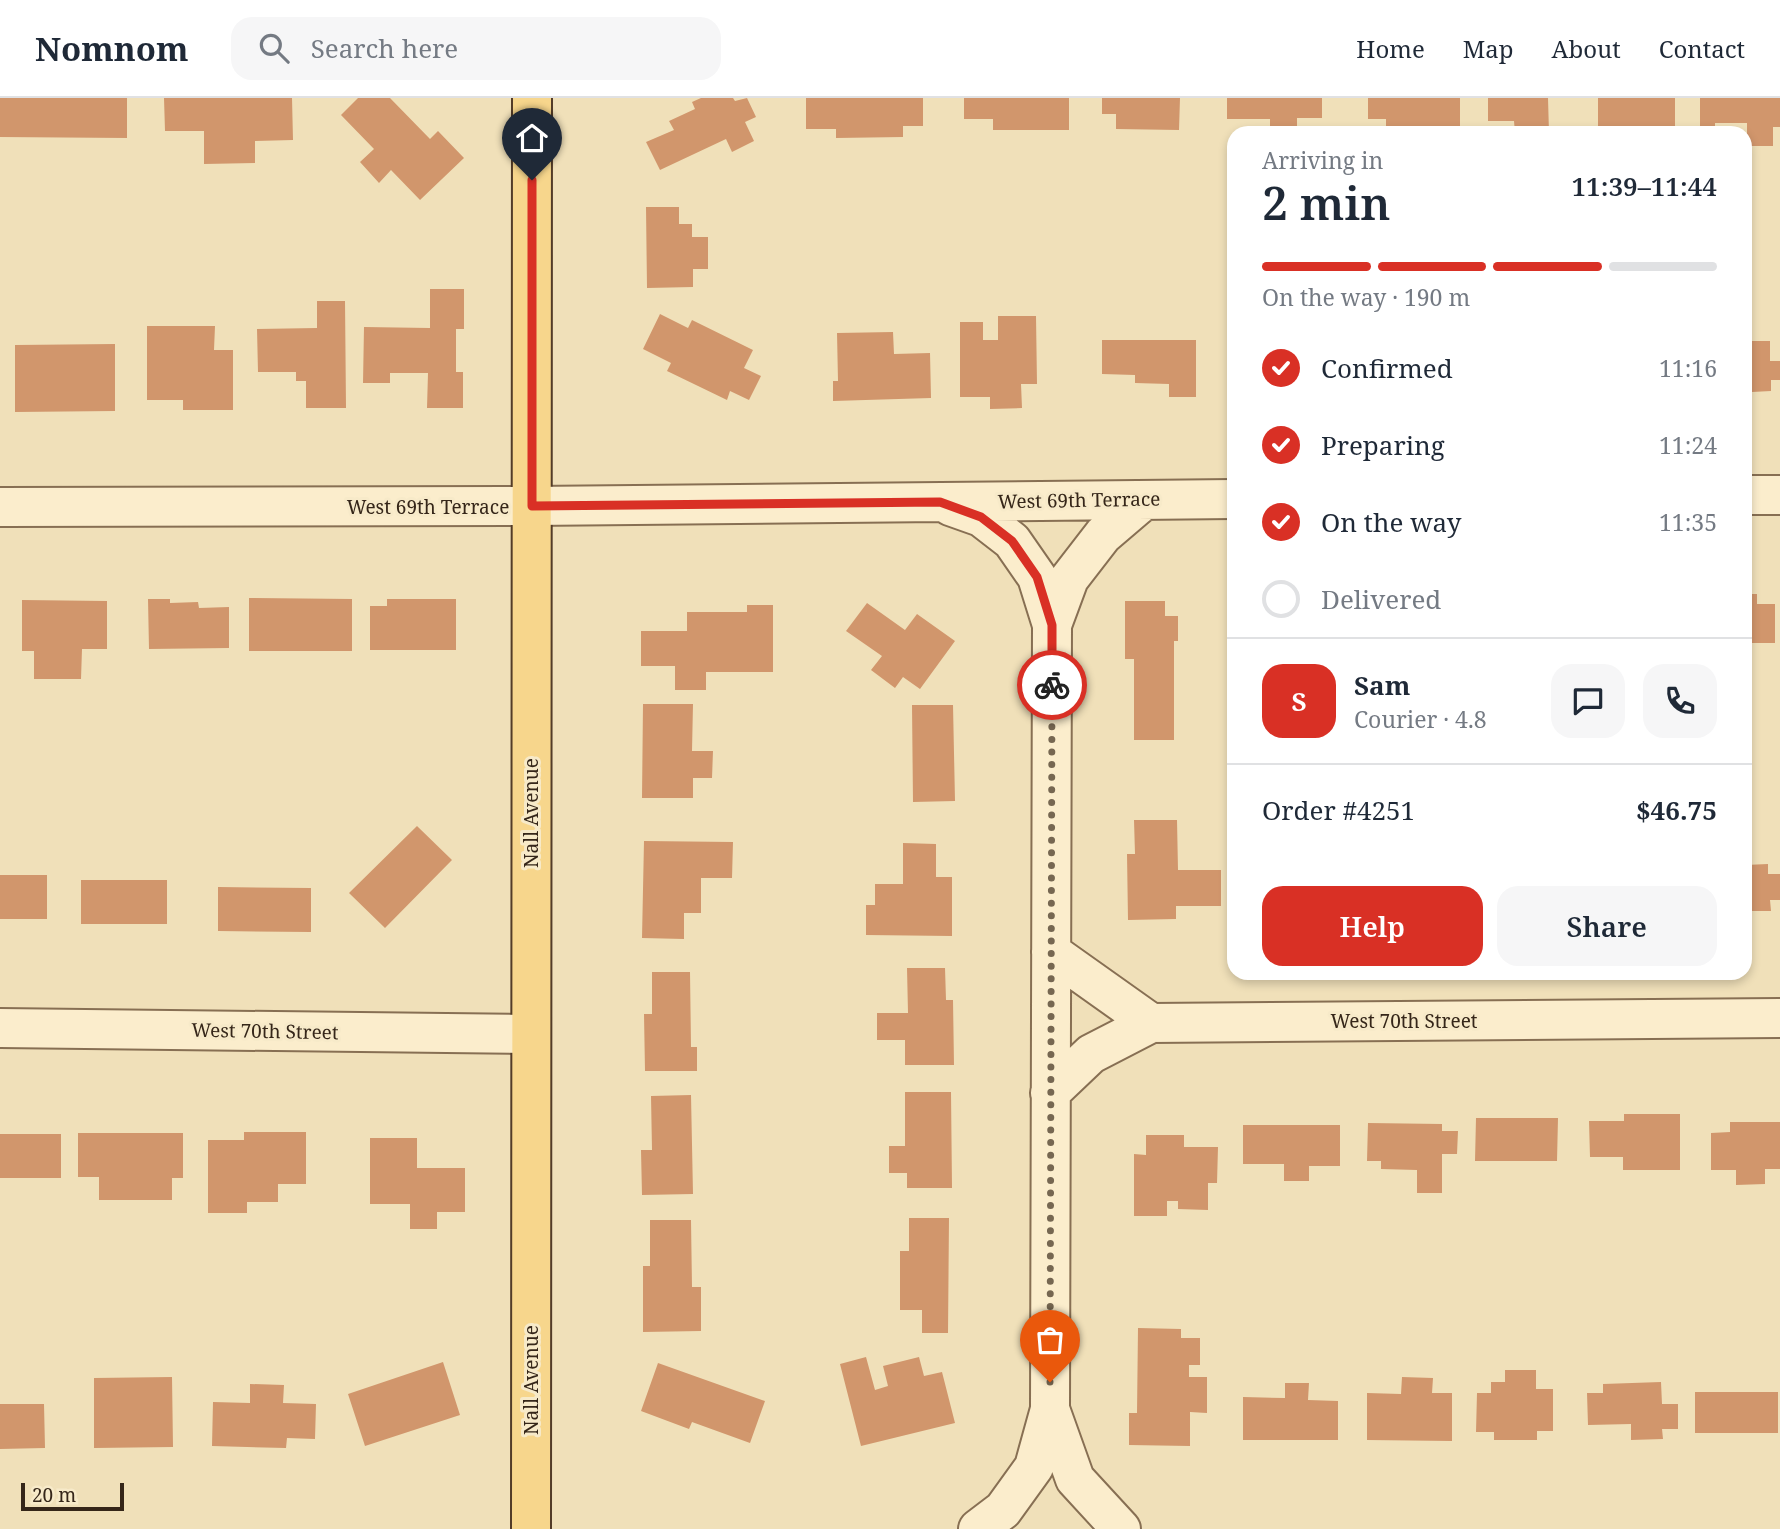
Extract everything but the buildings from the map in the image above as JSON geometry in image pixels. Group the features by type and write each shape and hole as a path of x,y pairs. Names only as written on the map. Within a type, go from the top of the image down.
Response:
{"main road":[{"name":"Nall Avenue","path":"531,1529 532,98"}],"street":[{"path":"1752,495 1780,495"},
{"name":"West 69th Terrace","path":"0,507 532,506 1227,499"},
{"path":"1052,625 1069,579 1103,534 1144,500"},
{"path":"940,502 981,517 1012,541 1037,577 1052,625 1050,1409 1034,1467 1003,1510 978,1529"},
{"path":"1050,1093 1091,1054 1152,1023 1051,952"},
{"name":"West 70th Street","path":"1152,1023 1780,1018"},
{"name":"West 70th Street","path":"0,1028 531,1034"},
{"path":"1050,1409 1075,1479 1121,1529"}],"way so far":[{"path":"1050,1382 1052,685"}],"route":[{"path":"532,180 532,506 940,502 981,517 1012,541 1037,577 1052,625 1052,685"}]}
